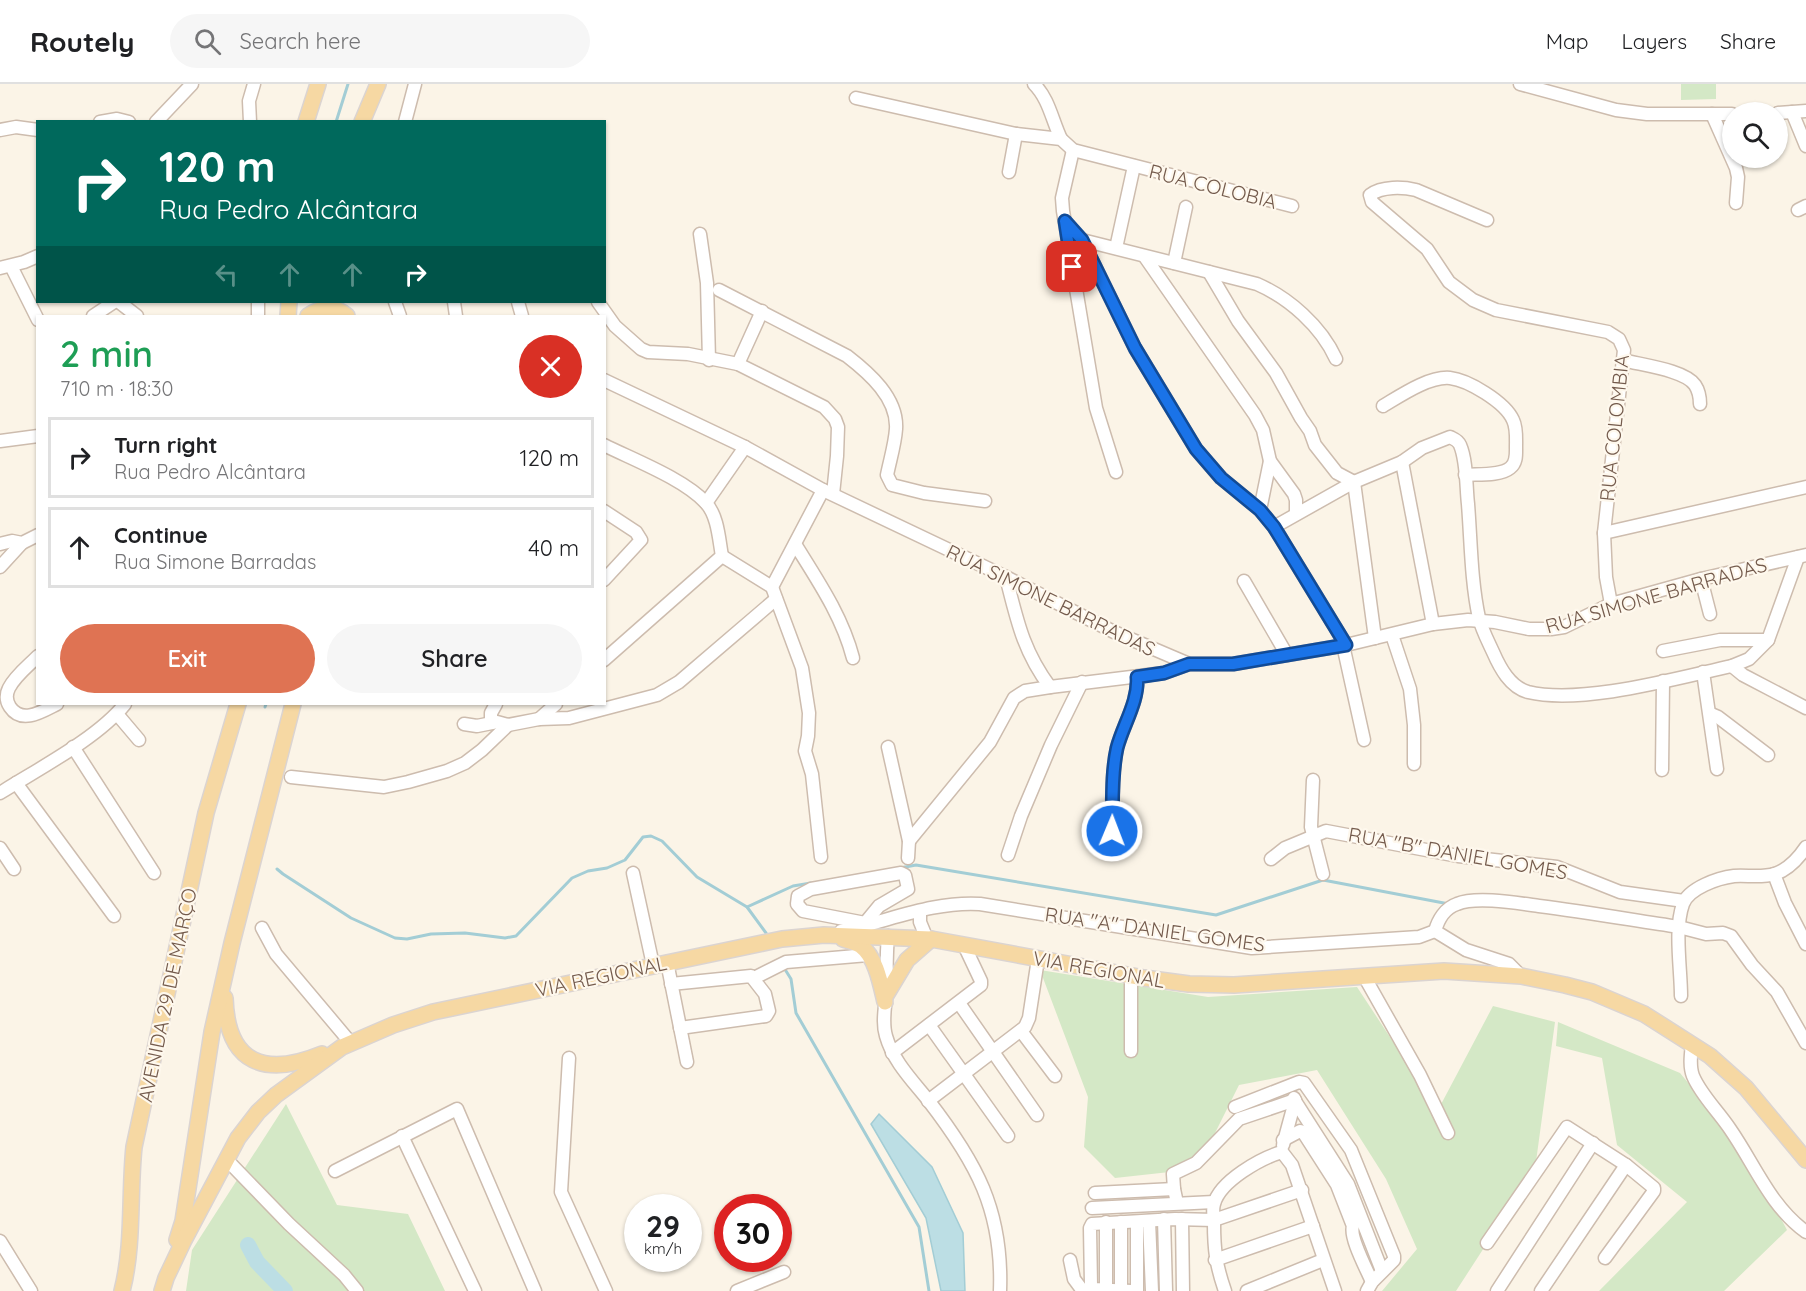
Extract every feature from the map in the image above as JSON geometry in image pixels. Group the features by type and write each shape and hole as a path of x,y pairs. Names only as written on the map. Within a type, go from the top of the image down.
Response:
{"main road":[{"path":"307,120 318,84"},
{"path":"363,120 378,84"},
{"path":"309,315 326,308 346,312"},
{"name":"AVENIDA 29 DE MARÇO","path":"122,1291 131,1235 131,1178 134,1147 206,813 238,705"},
{"path":"164,1284 183,1221 212,1032 224,977 293,705"},
{"path":"828,935 857,944 868,955 886,994"},
{"name":"VIA REGIONAL","path":"224,977 225,1009 231,1037 238,1048 249,1059 269,1065 292,1065 393,1024 433,1012 782,939 828,935 929,939 1131,976 1212,985 1444,971 1521,976 1565,985 1619,1002 1644,1014 1692,1044 1710,1056 1746,1088 1806,1160"},
{"path":"886,994 907,960 929,939"},
{"name":"VIA REGIONAL","path":"164,1284 238,1138 258,1112 276,1095 346,1044"}],"street":[{"path":"158,120 192,84"},
{"path":"249,120 249,101 254,84"},
{"path":"406,120 415,84"},
{"path":"1034,84 1047,102 1061,139 1073,150 1062,198 1065,221 1096,408 1116,472"},
{"path":"1520,84 1616,110 1647,114 1722,114"},
{"path":"856,98 1016,134 1061,139"},
{"path":"409,109 412,120"},
{"path":"1788,112 1806,111"},
{"path":"1792,112 1806,146"},
{"path":"1712,114 1736,168 1738,177 1736,203"},
{"path":"0,130 16,127 36,130"},
{"path":"1009,172 1016,134"},
{"name":"RUA COLOBIA","path":"1073,150 1292,206"},
{"path":"1116,248 1134,166"},
{"name":"RUA COLOMBIA","path":"1487,220 1416,190 1406,188 1381,190 1370,195 1372,202 1427,249 1449,282 1473,300 1496,310 1608,332 1619,339 1622,344 1624,350 1604,533 1606,577 1611,604"},
{"path":"1174,263 1186,207"},
{"path":"1065,221 1082,240 1135,348 1196,449 1221,478 1260,510 1274,527 1344,645 1364,740"},
{"path":"700,234 707,283 709,360"},
{"path":"1082,240 1257,284 1278,295 1315,326 1329,344 1335,359"},
{"path":"36,256 5,267 33,300 37,315"},
{"path":"1145,257 1245,398 1263,430 1270,461 1294,494 1296,514"},
{"path":"1209,272 1238,321 1276,374 1310,431 1315,445 1337,473 1354,482"},
{"path":"719,290 847,356 878,384 894,413 896,427 887,475 889,482 897,487 924,493 985,501"},
{"path":"95,315 114,303"},
{"path":"118,303 136,315"},
{"path":"599,303 615,326 641,349 648,352 688,354 738,364 824,407 835,419 838,427 837,456 828,492 795,544 772,587"},
{"path":"738,364 762,311"},
{"path":"1623,360 1684,377 1696,386 1700,404"},
{"path":"1383,406 1417,387 1448,378 1474,387 1504,408 1514,421 1516,429 1516,459 1513,466 1502,472 1465,475"},
{"name":"RUA SIMONE BARRADAS","path":"606,381 745,447 828,492 1139,644 1189,664 1233,664 1344,645 1433,624 1480,620 1529,629 1564,627 1611,604 1701,579 1802,556"},
{"path":"0,441 36,436"},
{"path":"1274,527 1354,482 1402,462 1422,448 1450,437 1456,440 1460,445 1465,475 1473,571 1480,620 1497,662 1503,673 1519,688 1529,692 1566,695 1662,681 1732,666 1749,659 1768,640 1802,556"},
{"path":"606,446 677,481 706,503 714,518 722,556 772,587 802,668 809,713 805,750 812,774 821,856"},
{"path":"706,503 745,447"},
{"path":"1260,510 1270,461"},
{"path":"1402,462 1433,624"},
{"path":"1354,482 1375,638"},
{"path":"1604,533 1806,487"},
{"path":"606,512 636,532 641,540 606,578"},
{"path":"0,567 22,543 36,536"},
{"path":"0,544 12,541 22,543"},
{"path":"795,544 831,601 848,640 853,658"},
{"path":"606,658 722,556"},
{"path":"1006,577 1020,634 1035,667 1050,687"},
{"path":"1701,579 1710,614"},
{"path":"1244,581 1287,655"},
{"path":"464,724 508,725 539,719 569,718 657,695 669,690 776,599"},
{"path":"1392,634 1410,689 1414,725 1414,764"},
{"path":"1664,651 1720,640 1768,640"},
{"path":"36,658 9,688 7,699 9,706 24,716 38,713 55,705"},
{"path":"909,842 990,742 1014,698 1025,691 1164,673 1189,664"},
{"path":"1732,666 1743,675 1806,708"},
{"path":"1703,672 1718,769"},
{"path":"1112,831 1114,762 1135,697 1137,677"},
{"path":"1662,681 1662,770"},
{"path":"1008,855 1021,816 1051,745 1082,682"},
{"path":"0,793 73,747 117,714 124,705"},
{"path":"491,723 491,713 495,705"},
{"path":"539,719 555,705"},
{"path":"117,714 139,740"},
{"path":"1711,714 1768,755"},
{"path":"291,777 384,787 408,782 447,771 465,763 508,725"},
{"path":"73,747 154,873"},
{"path":"888,747 909,842 908,858"},
{"path":"1312,780 1313,835 1323,874"},
{"path":"16,783 114,916"},
{"name":"RUA \"B\" DANIEL GOMES","path":"1271,859 1285,848 1326,831 1458,856 1557,867 1620,892 1684,901"},
{"path":"0,848 14,869"},
{"path":"1681,996 1679,927 1684,901 1693,892 1706,885 1731,877 1774,874 1804,855"},
{"path":"633,873 660,964 671,984 687,1062"},
{"path":"901,873 905,875 908,889 879,906 866,924 803,911 798,904 798,896 811,889 901,873"},
{"path":"1774,874 1785,903 1806,944"},
{"path":"1521,976 1509,964 1467,950 1435,931 1443,914 1454,905 1470,901 1504,902 1731,936 1752,965 1777,992 1806,1043"},
{"name":"RUA \"A\" DANIEL GOMES","path":"828,935 943,905 980,904 1252,948 1419,937 1435,931"},
{"path":"920,911 920,921 929,939"},
{"path":"262,928 276,954 346,1044"},
{"path":"892,936 884,1029 892,1053 970,1159 986,1193 999,1245 1000,1291"},
{"path":"892,1053 981,985 964,945"},
{"path":"754,978 786,962 868,955"},
{"path":"928,1101 1023,1029 1029,1018 1038,959"},
{"path":"671,984 747,976 754,978 765,994 769,1011 766,1016 680,1028"},
{"path":"1131,976 1131,1051"},
{"path":"1364,976 1420,1075 1448,1133"},
{"path":"959,1003 1037,1115"},
{"path":"929,1025 1008,1136"},
{"path":"1023,1029 1056,1076"},
{"path":"1692,1044 1691,1073 1698,1086 1732,1131 1775,1203 1792,1222 1806,1232"},
{"path":"569,1058 561,1192 606,1291"},
{"path":"1235,1107 1293,1084 1304,1083 1350,1150 1394,1256 1394,1260 1369,1286"},
{"path":"1293,1084 1295,1100 1283,1146 1302,1190 1335,1291"},
{"path":"1177,1203 1173,1174 1196,1163 1237,1120 1295,1100"},
{"path":"1295,1100 1348,1184 1382,1271"},
{"path":"335,1171 457,1109 535,1291"},
{"path":"1487,1243 1565,1128 1568,1128 1653,1185 1654,1191 1605,1258"},
{"path":"1225,1291 1215,1260 1214,1202 1240,1173 1283,1146 1300,1131 1303,1132 1337,1185 1353,1226 1351,1231 1369,1286"},
{"path":"402,1136 475,1291"},
{"path":"1497,1291 1593,1143"},
{"path":"227,1160 289,1224 344,1275 357,1291"},
{"path":"1541,1291 1626,1165"},
{"path":"1095,1193 1174,1189"},
{"path":"1087,1288 1092,1224 1164,1219 1214,1220 1302,1190"},
{"path":"1092,1208 1214,1202"},
{"path":"1164,1219 1166,1291"},
{"path":"1182,1219 1183,1291"},
{"path":"1137,1291 1143,1221"},
{"path":"1143,1221 1152,1291"},
{"path":"1106,1222 1106,1289"},
{"path":"1070,1260 1074,1279 1087,1288 1126,1291 1121,1222"},
{"path":"1215,1260 1313,1226"},
{"path":"0,1241 31,1291"},
{"path":"1246,1291 1323,1260"},
{"path":"737,1291 784,1272"}],"green space":[{"path":"1681,84 1716,84 1716,99 1681,100"},
{"path":"1040,970 1208,997 1357,987 1438,1110 1493,1006 1555,1022 1535,1169 1456,1291 1382,1291 1417,1249 1386,1179 1317,1070 1239,1085 1197,1169 1115,1178 1084,1147 1088,1097"},
{"path":"1558,1022 1680,1073 1744,1150 1787,1230 1724,1291 1599,1291 1687,1202 1617,1145 1602,1058 1556,1046"},
{"path":"286,1104 337,1205 408,1214 445,1291 186,1291 192,1250"}],"water":[{"path":"879,1114 932,1167 963,1233 965,1291 941,1291 926,1218 871,1124"}],"waterway":[{"path":"337,120 348,84"},
{"path":"277,869 351,918 395,938 407,939 431,934 465,933 505,938 516,936 572,878 625,860 643,837 651,836 662,841 697,877 747,907 766,933"},
{"path":"900,868 916,865 1216,915 1323,880 1449,904"},
{"path":"747,907 793,886 811,883"},
{"path":"786,971 791,979 796,1013 919,1227 929,1291"},
{"path":"248,1245 257,1262 285,1291"}],"route":[{"path":"1072,267 1065,221 1082,240 1135,348 1196,449 1221,478 1260,510 1274,527 1346,645 1233,664 1189,664 1177,670 1137,677 1135,697 1114,762 1112,831"}]}
